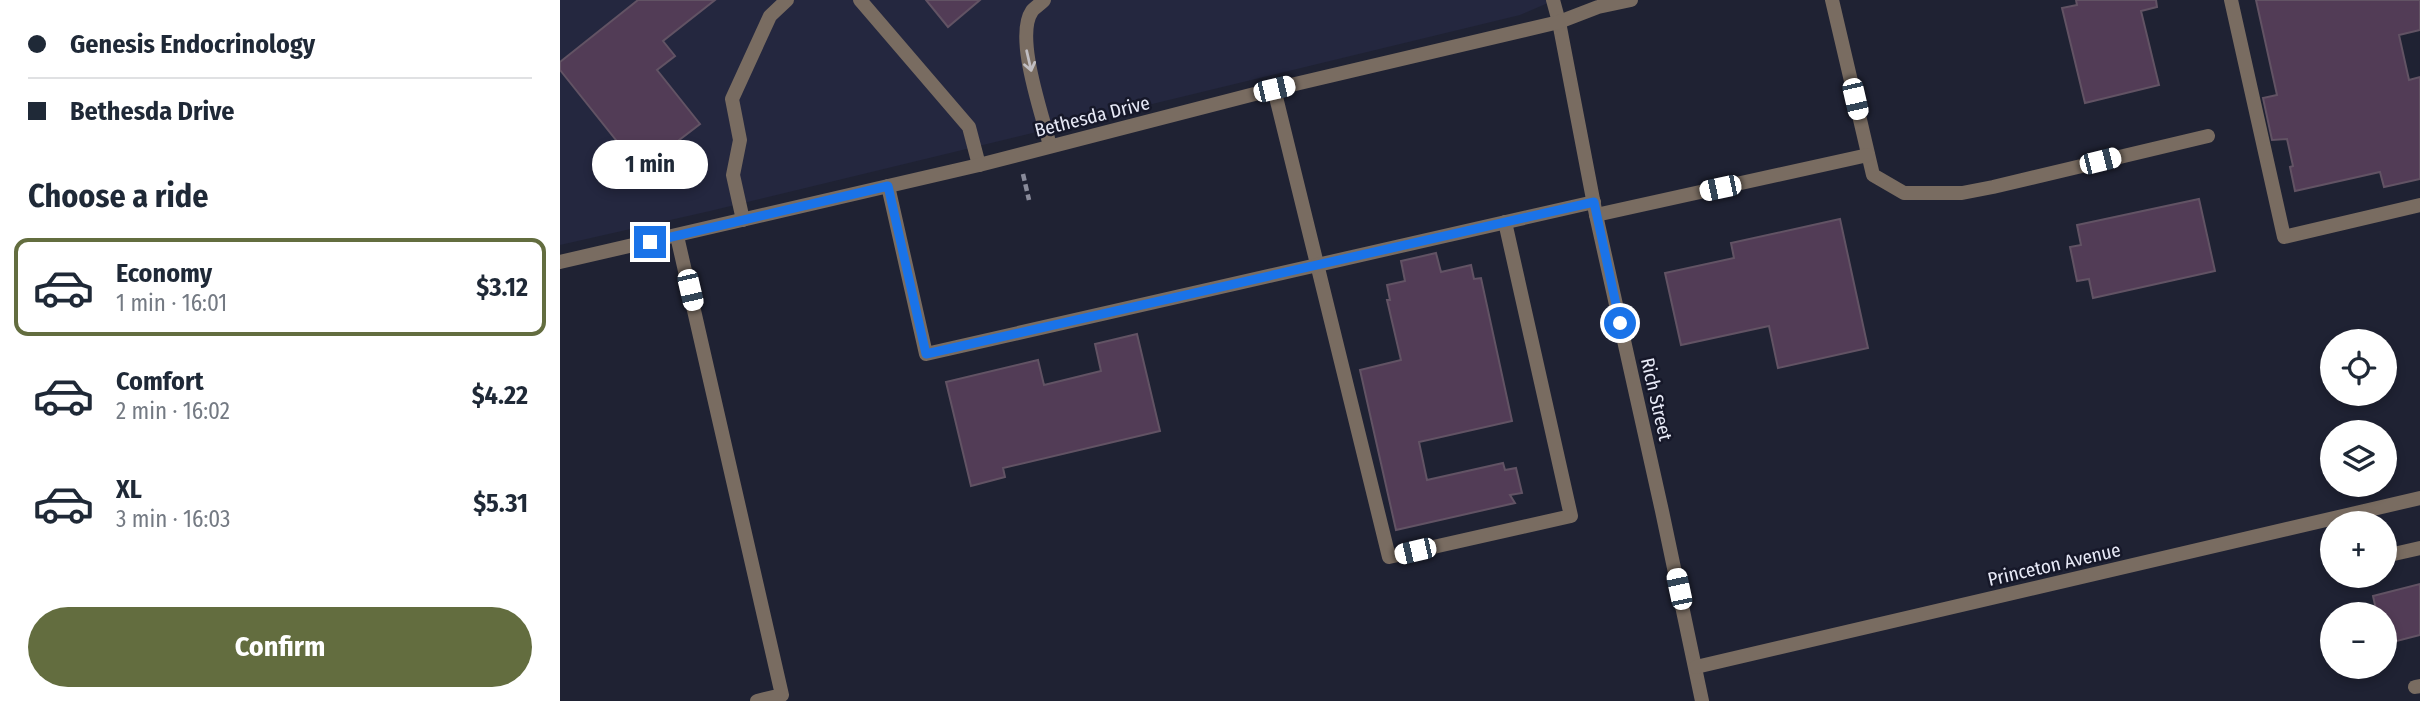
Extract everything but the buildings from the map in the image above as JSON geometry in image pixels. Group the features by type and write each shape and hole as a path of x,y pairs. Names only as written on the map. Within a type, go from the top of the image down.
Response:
{"street":[{"path":"743,220 733,176 740,140 732,99 769,16 787,0"},
{"path":"860,0 968,127 979,164"},
{"path":"1044,0 1031,12 1026,30 1026,51 1050,146"},
{"name":"Rich Street","path":"1553,0 1595,209 1702,701"},
{"name":"Bethesda Drive","path":"560,262 979,164 1274,89 1559,22 1598,7 1631,0"},
{"path":"1832,0 1874,175 1904,193 1962,193 2208,135"},
{"path":"2231,0 2284,237 2420,205"},
{"path":"1274,89 1389,557 1571,516 1505,222"},
{"path":"888,186 926,354 1505,222 1595,209 1868,155"},
{"path":"677,236 782,695 757,701"},
{"name":"Princeton Avenue","path":"1696,667 2420,498"},
{"path":"2397,553 2420,548"}],"path":[{"path":"1023,173 1028,200"}],"shaded area":[{"path":"560,0 1555,0 1520,15 560,245"}],"route":[{"path":"650,242 888,186 926,354 1594,202 1620,323"}]}
